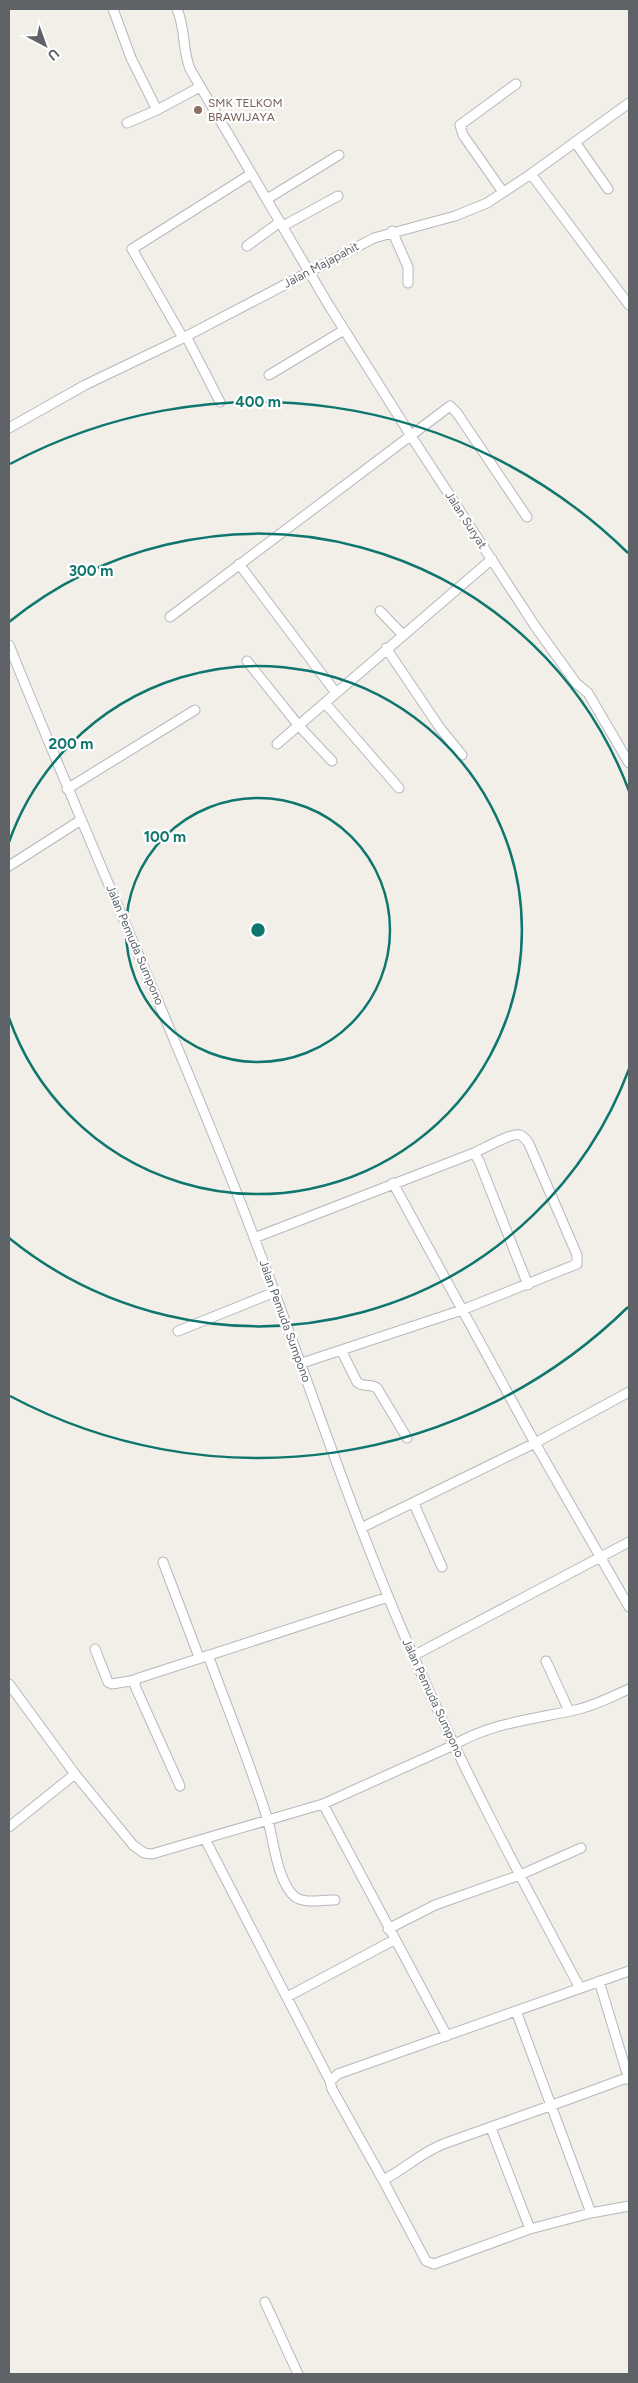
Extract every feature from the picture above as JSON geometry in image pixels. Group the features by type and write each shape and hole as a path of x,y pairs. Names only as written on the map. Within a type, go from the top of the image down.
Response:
{"street":[{"path":"113,9 131,58 157,110"},
{"name":"Jalan Suryat","path":"177,9 184,32 185,57 200,87 309,272 411,436 576,683 588,693 626,750 629,762"},
{"path":"503,192 468,144 460,129 460,125 516,84"},
{"path":"127,123 157,110 200,87"},
{"name":"Jalan Majapahit","path":"9,428 85,385 185,337 374,238 392,231 469,211 531,174 629,103"},
{"path":"575,142 608,189"},
{"path":"267,199 340,155"},
{"path":"220,402 185,337 132,249 251,174"},
{"path":"531,174 629,305"},
{"path":"247,246 281,224 338,196"},
{"path":"392,231 408,266 408,283"},
{"path":"269,375 344,330"},
{"path":"170,617 446,408 453,408 527,517"},
{"path":"277,744 402,634 492,559"},
{"path":"239,564 336,693"},
{"path":"380,611 402,634"},
{"name":"Jalan Pemuda Sumpono","path":"9,645 80,820 179,1048 275,1292 388,1597 413,1656 454,1745 580,1988"},
{"path":"386,648 440,728 462,755"},
{"path":"247,661 299,726 332,761"},
{"path":"325,703 399,788"},
{"path":"67,789 195,710"},
{"path":"9,866 80,820"},
{"path":"254,1238 474,1153 511,1136 518,1135 524,1137 529,1144 577,1255 578,1263 575,1266 528,1285 462,1310 302,1364"},
{"path":"474,1153 479,1161 528,1285"},
{"path":"393,1183 535,1443 629,1607"},
{"path":"178,1331 275,1292"},
{"path":"341,1350 357,1382 361,1385 377,1388 407,1438"},
{"path":"362,1528 535,1443 629,1392"},
{"path":"414,1504 442,1567"},
{"path":"413,1656 629,1542"},
{"path":"164,1562 268,1820 275,1856 292,1893 299,1899 335,1900"},
{"path":"95,1648 108,1682 112,1684 136,1680 142,1675 388,1597"},
{"path":"546,1662 569,1711"},
{"path":"136,1680 135,1686 180,1786"},
{"path":"9,1684 74,1774 126,1838 144,1853 152,1854 322,1804 454,1745 471,1735 544,1715 588,1706 629,1689"},
{"path":"9,1827 74,1774"},
{"path":"322,1804 447,2036"},
{"path":"205,1839 288,1997 330,2081 332,2089 384,2180 426,2260 434,2264 530,2229 591,2213 629,2206"},
{"path":"388,1929 434,1905 520,1875 581,1848"},
{"path":"288,1997 394,1940"},
{"path":"330,2081 338,2074 629,1971"},
{"path":"384,2180 432,2149 629,2078 599,1981"},
{"path":"516,2011 591,2213"},
{"path":"491,2128 530,2229"},
{"path":"265,2302 298,2374"}],"place":[{"name":"SMK TELKOM BRAWIJAYA","path":"198,110"}]}
